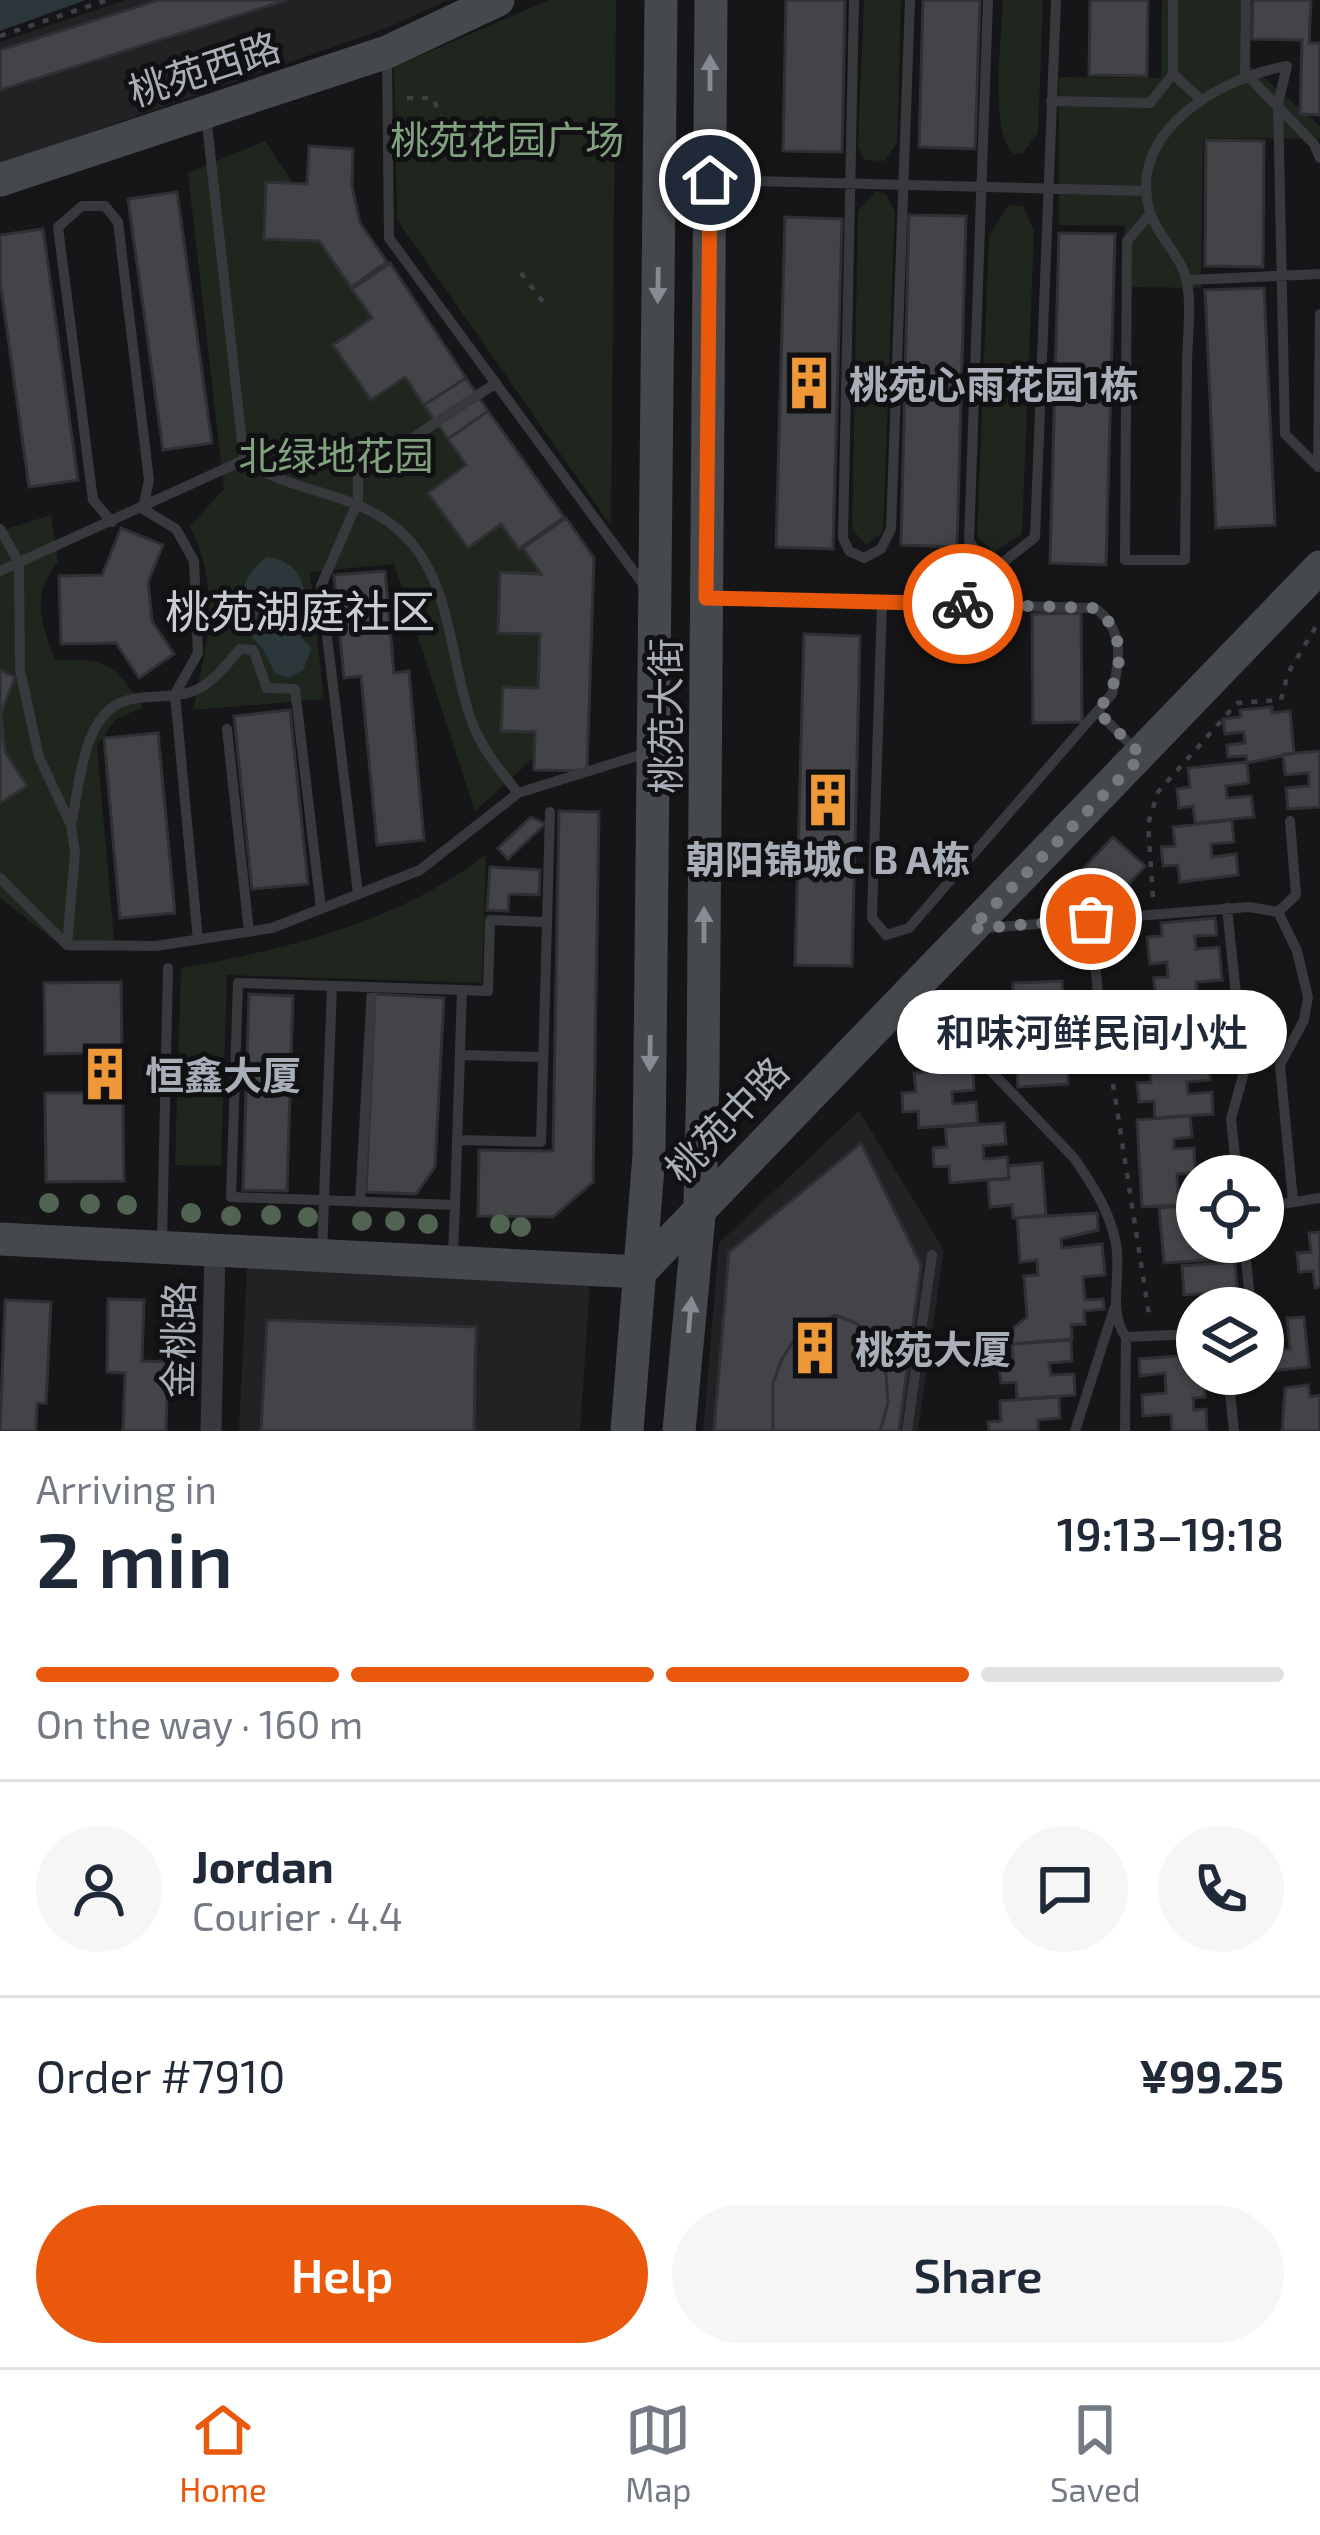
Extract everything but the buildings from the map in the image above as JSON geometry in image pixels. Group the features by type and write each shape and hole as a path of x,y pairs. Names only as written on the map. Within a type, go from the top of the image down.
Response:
{"main road":[{"name":"桃苑西路","path":"0,180 387,52 498,0"},
{"name":"桃苑大街","path":"627,1431 649,1155 661,0"},
{"name":"桃苑大街","path":"679,1431 700,1205 711,0"},
{"name":"桃苑中路","path":"640,1271 1320,567"},
{"path":"0,1239 640,1271"}],"street":[{"name":"金桃路","path":"211,1431 214,1250"}],"lane":[{"path":"854,0 844,538 849,551 864,558 881,549 891,529 910,0"},
{"path":"988,0 969,541 983,560 1001,564 1035,537 1056,0"},
{"path":"1051,101 1150,103 1173,74 1173,0"},
{"path":"1246,0 1245,73 1278,104 1320,158"},
{"path":"387,52 389,238 655,600"},
{"path":"1150,214 1127,241 1125,560 1185,560 1187,280 1150,214 1144,191 1151,164 1171,126 1200,99 1245,73 1287,66 1278,104 1285,434 1318,467"},
{"path":"1173,74 1200,99"},
{"path":"206,112 244,460 268,477 358,501 405,535 432,581 475,728 491,760 518,793"},
{"path":"710,180 1144,191"},
{"path":"112,522 93,500 58,226 82,206 105,206 118,222 149,480 143,509"},
{"path":"1187,280 1320,274"},
{"path":"1318,467 1320,314"},
{"path":"358,894 322,586 358,501 358,474 496,383"},
{"path":"0,571 244,460"},
{"path":"143,509 176,529 194,561 198,653 175,694 198,940"},
{"path":"0,530 19,563 20,670 39,757 71,825 75,853 67,945"},
{"path":"706,598 882,602 1095,608 1118,637 1120,661 1112,694 909,928 886,935 872,918 882,602"},
{"path":"71,825 89,743 109,710 138,697 175,694 209,683 240,649 254,650 267,688 295,689 321,909"},
{"path":"1097,711 1142,756"},
{"path":"226,729 249,932"},
{"path":"0,878 67,945 157,946 249,932 420,870 518,793 654,752"},
{"path":"457,1140 541,1142 550,812"},
{"path":"971,929 1227,908 1278,912 1296,895 1290,820"},
{"path":"1227,908 1244,1072 1231,1119 1235,1155"},
{"path":"1278,912 1297,951 1308,997 1304,1020 1280,1065 1293,1201"},
{"path":"1091,919 1106,1069"},
{"path":"454,1205 231,1197 238,983 488,992 490,920 547,922"},
{"path":"161,1247 168,968"},
{"path":"322,1255 332,986"},
{"path":"361,1202 372,987"},
{"path":"913,989 1074,1158 1094,1186 1116,1244 1118,1325 1126,1337 1125,1431"},
{"path":"452,1262 462,990"},
{"path":"460,1055 543,1057"},
{"path":"1284,1202 1320,1198"},
{"path":"907,1431 932,1256"},
{"path":"1075,1431 1116,1303"},
{"path":"1126,1337 1176,1336"},
{"path":"1230,1395 1234,1431"}],"path":[{"path":"0,36 107,0"},
{"path":"388,98 433,98 453,146"},
{"path":"521,273 544,303"},
{"path":"1154,914 1147,838 1158,792 1237,703 1281,700 1288,673 1320,620"},
{"path":"1106,1069 1114,1086 1120,1158 1155,1337"}],"shaded area":[{"path":"0,0 86,0 0,31"},
{"path":"126,0 449,0 387,28 0,164 0,42"},
{"path":"267,557 292,567 303,587 301,638 312,648 303,670 288,678 275,673 263,649 240,624 244,586"},
{"name":"桃苑大厦","path":"859,1111 944,1250 918,1431 703,1431 719,1243"},
{"path":"247,1267 590,1283 580,1431 239,1431"}],"green space":[{"name":"桃苑花园广场","path":"549,0 616,0 611,526 397,220 394,67"},
{"path":"864,0 901,0 897,143 884,161 864,160 858,145"},
{"path":"1003,0 1043,0 1038,133 1023,153 1016,154 1007,146 999,109"},
{"path":"1162,0 1241,0 1241,58 1320,126 1320,139 1203,138 1201,288 1124,287 1125,226 1059,225 1059,77 1161,78"},
{"name":"北绿地花园","path":"265,141 548,565 549,744 475,811 394,564 310,572 324,699 193,710 207,639 209,595 190,526 224,489 188,173"},
{"path":"876,191 886,194 895,212 883,532 866,545 852,529 858,211"},
{"path":"1009,205 1023,206 1034,232 1022,534 994,552 977,537 989,235"},
{"path":"51,515 58,562 44,586 41,609 55,660 87,660 108,667 143,707 116,719 97,746 115,950 68,951 0,898 0,531"},
{"path":"486,854 482,983 227,975 221,1166 175,1165 181,968 301,942 380,915 418,898"}],"way so far":[{"path":"963,604 1095,608 1106,616 1118,637 1120,661 1112,694 1097,711 1142,756 971,929 1091,919"}],"place":[{"name":"桃苑心雨花园1栋","path":"809,383"},
{"name":"朝阳锦城C B A栋","path":"828,800"},
{"name":"和味河鲜民间小灶","path":"1091,919"},
{"name":"恒鑫大厦","path":"105,1074"},
{"name":"桃苑大厦","path":"815,1348"}],"district":[{"name":"桃苑湖庭社区","path":"300,610"}],"route":[{"path":"710,180 706,598 963,604"}]}
